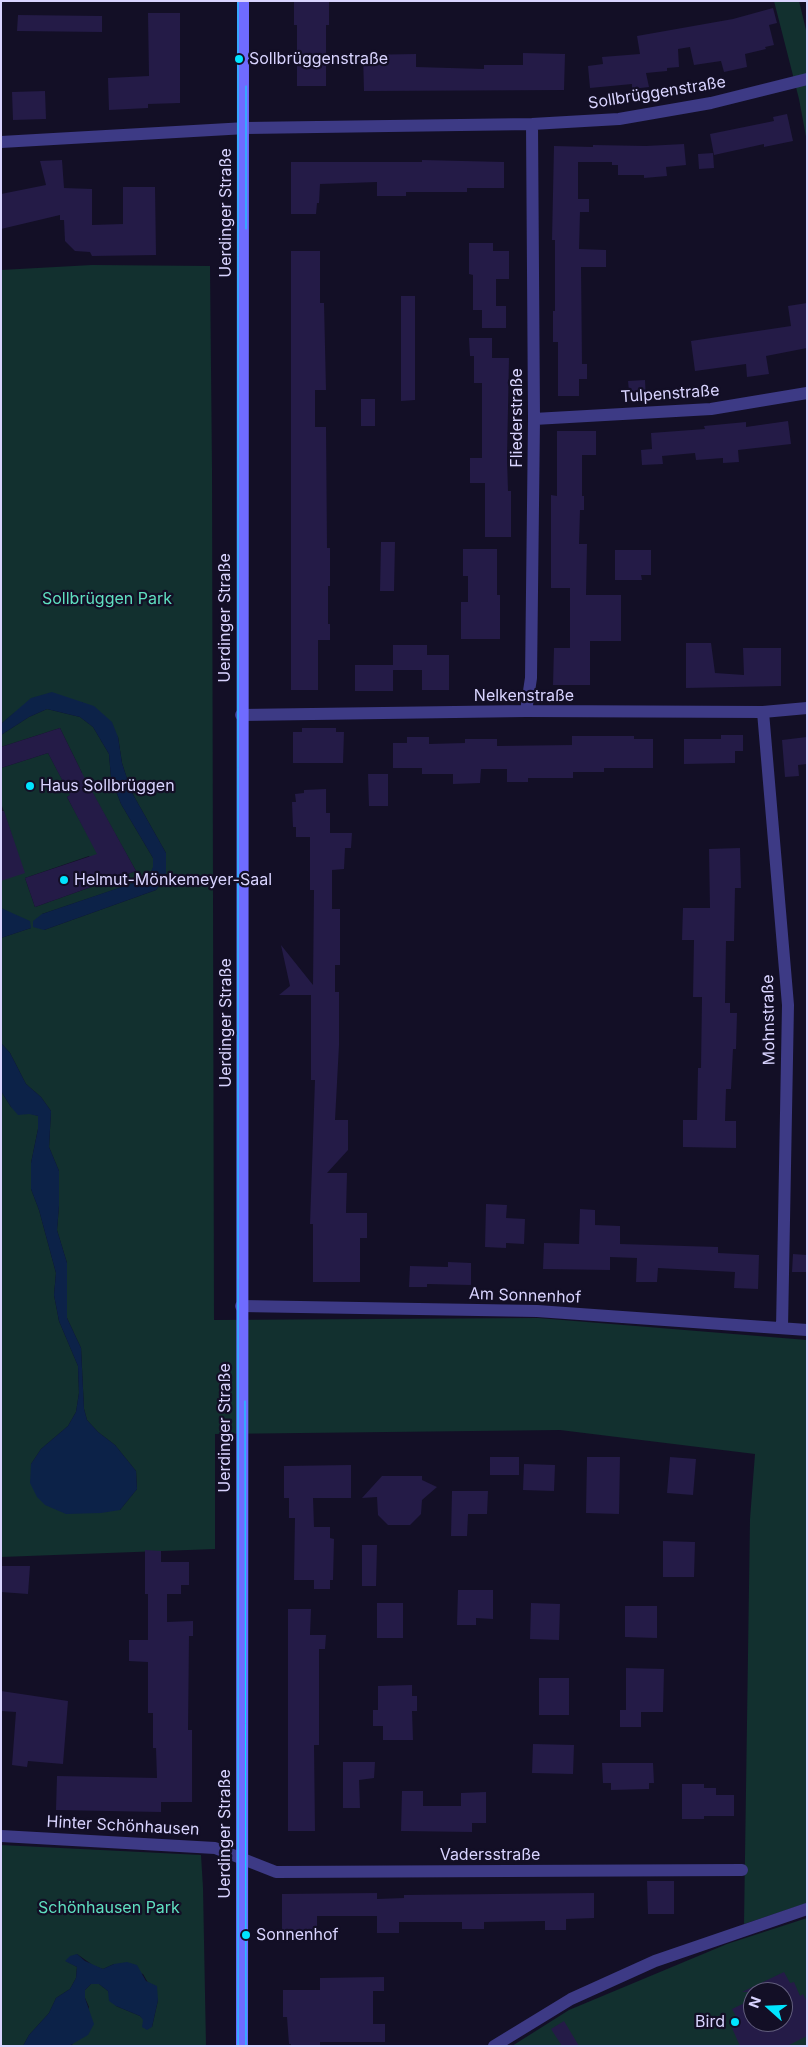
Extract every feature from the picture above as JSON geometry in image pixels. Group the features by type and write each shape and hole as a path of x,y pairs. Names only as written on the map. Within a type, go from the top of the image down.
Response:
{"main road":[{"name":"Uerdinger Straße","path":"242,2046 241,715 243,1"}],"street":[{"name":"Sollbrüggenstraße","path":"1,142 242,128 532,124 619,119 711,103 807,79"},
{"name":"Fliederstraße","path":"526,711 532,678 534,419 532,124"},
{"name":"Tulpenstraße","path":"534,419 711,409 807,393"},
{"name":"Nelkenstraße","path":"241,715 526,711 763,712 807,708"},
{"name":"Mohnstraße","path":"763,712 788,1006 782,1328"},
{"name":"Am Sonnenhof","path":"242,1306 537,1311 807,1330"},
{"name":"Hinter Schönhausen","path":"1,1836 215,1848 242,1859"},
{"name":"Vadersstraße","path":"242,1859 276,1872 742,1870"},
{"path":"494,2046 571,1999 655,1961 807,1909"}],"green space":[{"path":"774,1 799,1 807,34 807,142 799,99"},
{"name":"Sollbrüggen Park","path":"92,265 210,266 214,1320 538,1318 807,1340 807,1903 744,1924 750,1519 755,1454 560,1430 215,1434 215,1549 1,1557 1,1091 11,1107 38,1116 38,1129 31,1163 31,1189 39,1210 56,1273 54,1295 59,1321 78,1366 79,1393 76,1412 68,1426 41,1449 31,1464 120,1510 137,1489 136,1471 115,1445 98,1432 87,1420 84,1409 81,1348 67,1318 67,1263 57,1230 59,1171 49,1147 51,1111 41,1097 26,1084 10,1053 1,1043 1,938 31,928 1,908 1,874 13,839 1,803 1,768 48,753 64,783 82,773 60,728 1,747 1,735 29,717 47,709 80,717 93,727 109,754 111,778 121,804 153,858 153,868 149,878 42,914 44,930 156,890 166,877 166,853 131,791 122,763 118,737 82,702 14,713 1,724 1,270","holes":["88,785 136,871 35,907 25,878 89,856 99,874 113,869 92,843 67,797"]},
{"name":"Schönhausen Park","path":"1,1845 201,1855 206,2046 69,2046 72,2045 89,2007 85,1998 85,1990 91,1984 99,1984 108,1991 116,2006 140,2016 152,2027 158,2000 143,1974 114,1964 103,1969 94,1966 77,1954 66,1961 77,1967 76,1978 70,1989 56,1998 49,2013 29,2035 23,2046 1,2046"},
{"path":"807,1918 807,2046 512,2046 569,2010 727,1944"}],"water":[{"path":"52,692 94,706 112,722 118,737 122,763 131,791 166,853 166,877 156,890 44,930 33,927 33,921 42,914 148,878 153,867 153,858 121,804 111,778 109,754 93,727 80,717 47,709 29,717 1,735 1,724 31,698"},
{"path":"1,908 30,921 31,928 1,938"},
{"path":"1,1043 10,1053 26,1084 41,1097 51,1111 49,1147 59,1171 57,1230 67,1263 67,1318 81,1348 84,1409 87,1420 98,1432 115,1445 136,1471 137,1489 120,1510 101,1513 66,1514 45,1505 37,1497 30,1483 31,1464 41,1449 68,1426 76,1412 79,1393 78,1366 59,1321 54,1295 56,1273 39,1210 31,1189 31,1163 38,1129 38,1116 29,1114 18,1115 1,1091"},
{"path":"77,1954 85,1961 103,1969 114,1964 127,1962 137,1965 146,1981 157,1986 158,2000 152,2027 147,2030 142,2027 143,2020 140,2016 116,2006 109,2001 108,1991 99,1984 91,1984 85,1990 85,1998 94,2024 88,2035 69,2046 23,2046 29,2035 49,2013 56,1998 70,1989 76,1978 77,1967 65,1961 70,1956"}],"building":[{"path":"294,1 329,1 329,25 326,25 326,86 297,86 297,25 294,25"},
{"path":"773,8 777,23 769,25 774,45 745,54 747,67 724,72 721,61 694,65 690,47 678,49 679,67 667,68 667,71 646,73 649,87 632,89 632,84 590,88 588,66 603,64 602,57 640,54 637,36 733,19"},
{"path":"148,13 180,13 180,103 148,104 148,108 109,110 108,78 149,76"},
{"path":"18,15 102,16 102,32 17,31"},
{"path":"523,53 565,54 564,90 364,91 363,55 416,54 416,67 484,69 484,65 523,65"},
{"path":"45,91 46,119 13,120 12,92"},
{"path":"787,114 793,141 764,147 764,144 714,155 710,134 774,121 773,117"},
{"path":"684,144 686,165 666,167 667,176 644,178 644,175 618,175 618,165 612,165 612,162 578,162 578,199 589,199 589,212 580,212 579,249 606,250 606,267 581,267 582,364 587,364 587,379 579,379 579,396 558,396 558,342 553,342 553,311 555,311 555,240 552,240 554,146 593,147 593,145 646,146"},
{"path":"713,153 714,168 699,169 698,154"},
{"path":"62,160 64,188 92,189 92,225 123,224 123,187 155,187 156,255 92,256 90,252 75,251 65,241 64,220 60,220 60,215 1,229 1,194 46,185 40,161"},
{"path":"422,160 504,162 504,188 467,188 467,192 406,192 406,196 377,196 377,182 320,184 319,203 317,203 316,214 291,214 291,162 422,162"},
{"path":"469,243 493,243 493,251 509,251 509,279 496,279 496,306 506,306 506,328 482,328 482,310 473,310 473,275 469,274"},
{"path":"291,251 320,251 320,303 324,303 326,390 315,390 315,427 326,427 327,548 330,548 328,624 330,624 330,640 318,640 318,690 291,690"},
{"path":"401,296 415,296 415,400 401,401"},
{"path":"807,303 807,348 766,356 769,374 747,377 746,364 695,371 691,341 791,326 788,306"},
{"path":"469,338 492,338 492,358 509,358 507,458 508,491 511,491 511,537 485,537 485,483 470,483 470,458 482,458 482,383 474,383 474,356 470,356"},
{"path":"645,380 646,400 630,401 628,381"},
{"path":"361,399 375,399 375,426 361,426"},
{"path":"788,421 791,444 738,450 739,462 723,463 723,458 696,460 695,453 662,456 663,464 642,465 641,450 652,449 651,433 705,429 704,426 746,422 746,427"},
{"path":"557,431 596,431 596,455 582,455 584,510 580,510 579,544 587,544 586,595 621,595 621,641 590,641 590,685 553,685 554,648 570,648 570,588 551,588 551,495 557,496"},
{"path":"381,542 395,542 394,591 380,591"},
{"path":"463,549 497,549 497,595 500,595 500,639 461,639 461,602 468,602 468,576 463,576"},
{"path":"615,550 651,550 651,575 641,575 642,580 615,580"},
{"path":"686,643 711,643 715,673 744,675 743,648 781,648 781,686 686,688"},
{"path":"393,645 427,645 427,655 449,655 449,690 422,690 422,670 393,670"},
{"path":"355,665 393,665 393,691 355,691"},
{"path":"60,728 82,773 136,871 35,907 25,878 97,854 67,797 70,795 48,753 1,768 1,747"},
{"path":"302,728 336,728 336,732 344,732 343,763 293,763 293,732 302,732"},
{"path":"721,735 743,735 743,751 735,751 735,763 684,764 684,739 721,739"},
{"path":"572,736 634,736 634,739 653,739 653,768 604,768 604,772 573,772 573,778 528,778 528,782 507,782 507,769 481,769 480,783 453,784 453,774 422,774 422,768 393,768 393,743 407,743 407,737 429,737 429,744 465,743 465,739 497,739 497,746 572,745"},
{"path":"807,737 807,764 798,765 799,776 785,777 782,740"},
{"path":"368,774 388,774 388,806 369,806"},
{"path":"326,789 326,813 330,813 330,833 352,833 351,848 345,848 344,869 332,870 332,909 340,909 340,965 335,965 335,992 339,992 339,1045 335,1120 348,1120 348,1150 327,1173 347,1173 346,1213 367,1213 367,1238 360,1238 360,1282 313,1282 313,1224 310,1224 315,1080 311,1080 311,995 279,995 290,986 281,945 313,985 314,890 310,890 310,837 296,837 296,827 293,827 292,802 296,802 295,794 304,793 304,790"},
{"path":"1,811 4,811 25,873 1,881"},
{"path":"740,848 741,888 735,888 734,941 726,941 725,1003 730,1003 730,1013 737,1013 736,1049 733,1049 731,1089 726,1089 725,1121 736,1121 736,1148 683,1147 683,1120 697,1120 698,1068 701,1068 702,997 693,997 694,940 682,940 683,908 710,908 709,849"},
{"path":"486,1204 507,1205 506,1218 525,1219 524,1244 506,1243 506,1248 485,1247"},
{"path":"580,1209 595,1210 595,1225 620,1226 620,1244 718,1247 718,1253 759,1255 758,1289 734,1288 735,1272 658,1268 657,1282 636,1282 637,1258 610,1257 610,1270 543,1269 544,1243 579,1244"},
{"path":"793,1254 807,1255 807,1272 792,1272"},
{"path":"448,1262 471,1263 471,1285 427,1284 427,1287 409,1287 410,1266 448,1267"},
{"path":"490,1457 519,1457 519,1475 490,1475"},
{"path":"587,1457 620,1457 619,1514 586,1513"},
{"path":"670,1457 696,1459 693,1495 667,1493"},
{"path":"524,1464 555,1465 554,1491 523,1490"},
{"path":"351,1465 351,1498 313,1498 314,1527 330,1527 330,1538 334,1539 333,1580 330,1580 330,1589 314,1589 314,1580 294,1580 295,1518 289,1518 289,1498 284,1498 284,1466"},
{"path":"382,1476 422,1476 422,1480 437,1487 422,1500 421,1514 410,1525 388,1525 378,1515 377,1497 362,1498"},
{"path":"452,1491 488,1491 487,1514 468,1514 467,1536 451,1536"},
{"path":"663,1541 695,1542 694,1577 663,1577"},
{"path":"362,1545 377,1545 376,1586 362,1586"},
{"path":"145,1550 161,1551 161,1562 189,1562 189,1585 181,1585 181,1594 167,1594 167,1622 193,1621 193,1636 189,1636 188,1730 192,1730 192,1802 161,1802 161,1812 56,1810 57,1776 157,1778 156,1748 153,1748 153,1713 148,1713 148,1662 129,1661 129,1640 148,1640 148,1594 145,1594"},
{"path":"1,1566 30,1566 28,1594 1,1592"},
{"path":"458,1590 493,1590 493,1619 476,1618 476,1625 457,1625"},
{"path":"377,1603 403,1603 403,1638 377,1638"},
{"path":"531,1603 560,1604 559,1640 530,1639"},
{"path":"625,1606 657,1606 657,1638 625,1637"},
{"path":"288,1609 311,1609 310,1635 326,1635 325,1649 319,1649 319,1745 314,1745 315,1831 288,1831"},
{"path":"626,1668 664,1669 663,1712 641,1712 641,1727 620,1727 620,1710 626,1710"},
{"path":"539,1678 569,1678 569,1715 539,1715"},
{"path":"412,1685 412,1696 417,1696 417,1711 412,1711 413,1740 383,1740 383,1726 373,1726 373,1710 378,1710 378,1686"},
{"path":"1,1691 68,1701 63,1764 28,1761 27,1767 12,1765 16,1712 1,1711"},
{"path":"533,1744 574,1745 573,1774 532,1773"},
{"path":"343,1762 375,1762 374,1778 359,1780 360,1808 343,1808"},
{"path":"602,1763 653,1763 654,1783 649,1783 649,1789 611,1790 611,1783 603,1783"},
{"path":"682,1784 704,1784 704,1788 716,1788 716,1795 734,1795 734,1816 704,1816 704,1819 682,1819"},
{"path":"402,1791 423,1791 423,1806 461,1806 461,1793 486,1792 486,1823 472,1823 472,1832 401,1831"},
{"path":"647,1881 674,1881 674,1914 648,1914"},
{"path":"377,1893 377,1899 404,1898 404,1895 594,1893 594,1918 566,1919 566,1930 545,1930 545,1921 484,1922 484,1929 462,1929 462,1922 399,1922 399,1933 377,1933 377,1916 317,1916 317,1939 282,1939 282,1894"},
{"path":"784,1972 789,1982 763,1982"},
{"path":"384,1977 384,1991 373,1991 373,2024 385,2024 385,2042 320,2042 320,2046 291,2046 289,2044 287,2017 283,2017 283,1990 320,1990 320,1978"},
{"path":"794,1982 800,1996 803,1994 807,2002 807,2036 787,2046 740,2046 732,2028 740,2024 732,2009 743,2004 743,2032 793,2032"},
{"path":"564,2021 579,2046 562,2046 551,2029"}],"tram line":[{"path":"238,1 238,2046"},
{"path":"246,86 246,229"},
{"path":"245,1401 246,2046"}],"place":[{"name":"Sollbrüggenstraße","path":"239,59"},
{"name":"Haus Sollbrüggen","path":"30,786"},
{"name":"Helmut-Mönkemeyer-Saal","path":"64,880"},
{"name":"Sonnenhof","path":"246,1935"},
{"name":"Bird","path":"735,2022"}]}
